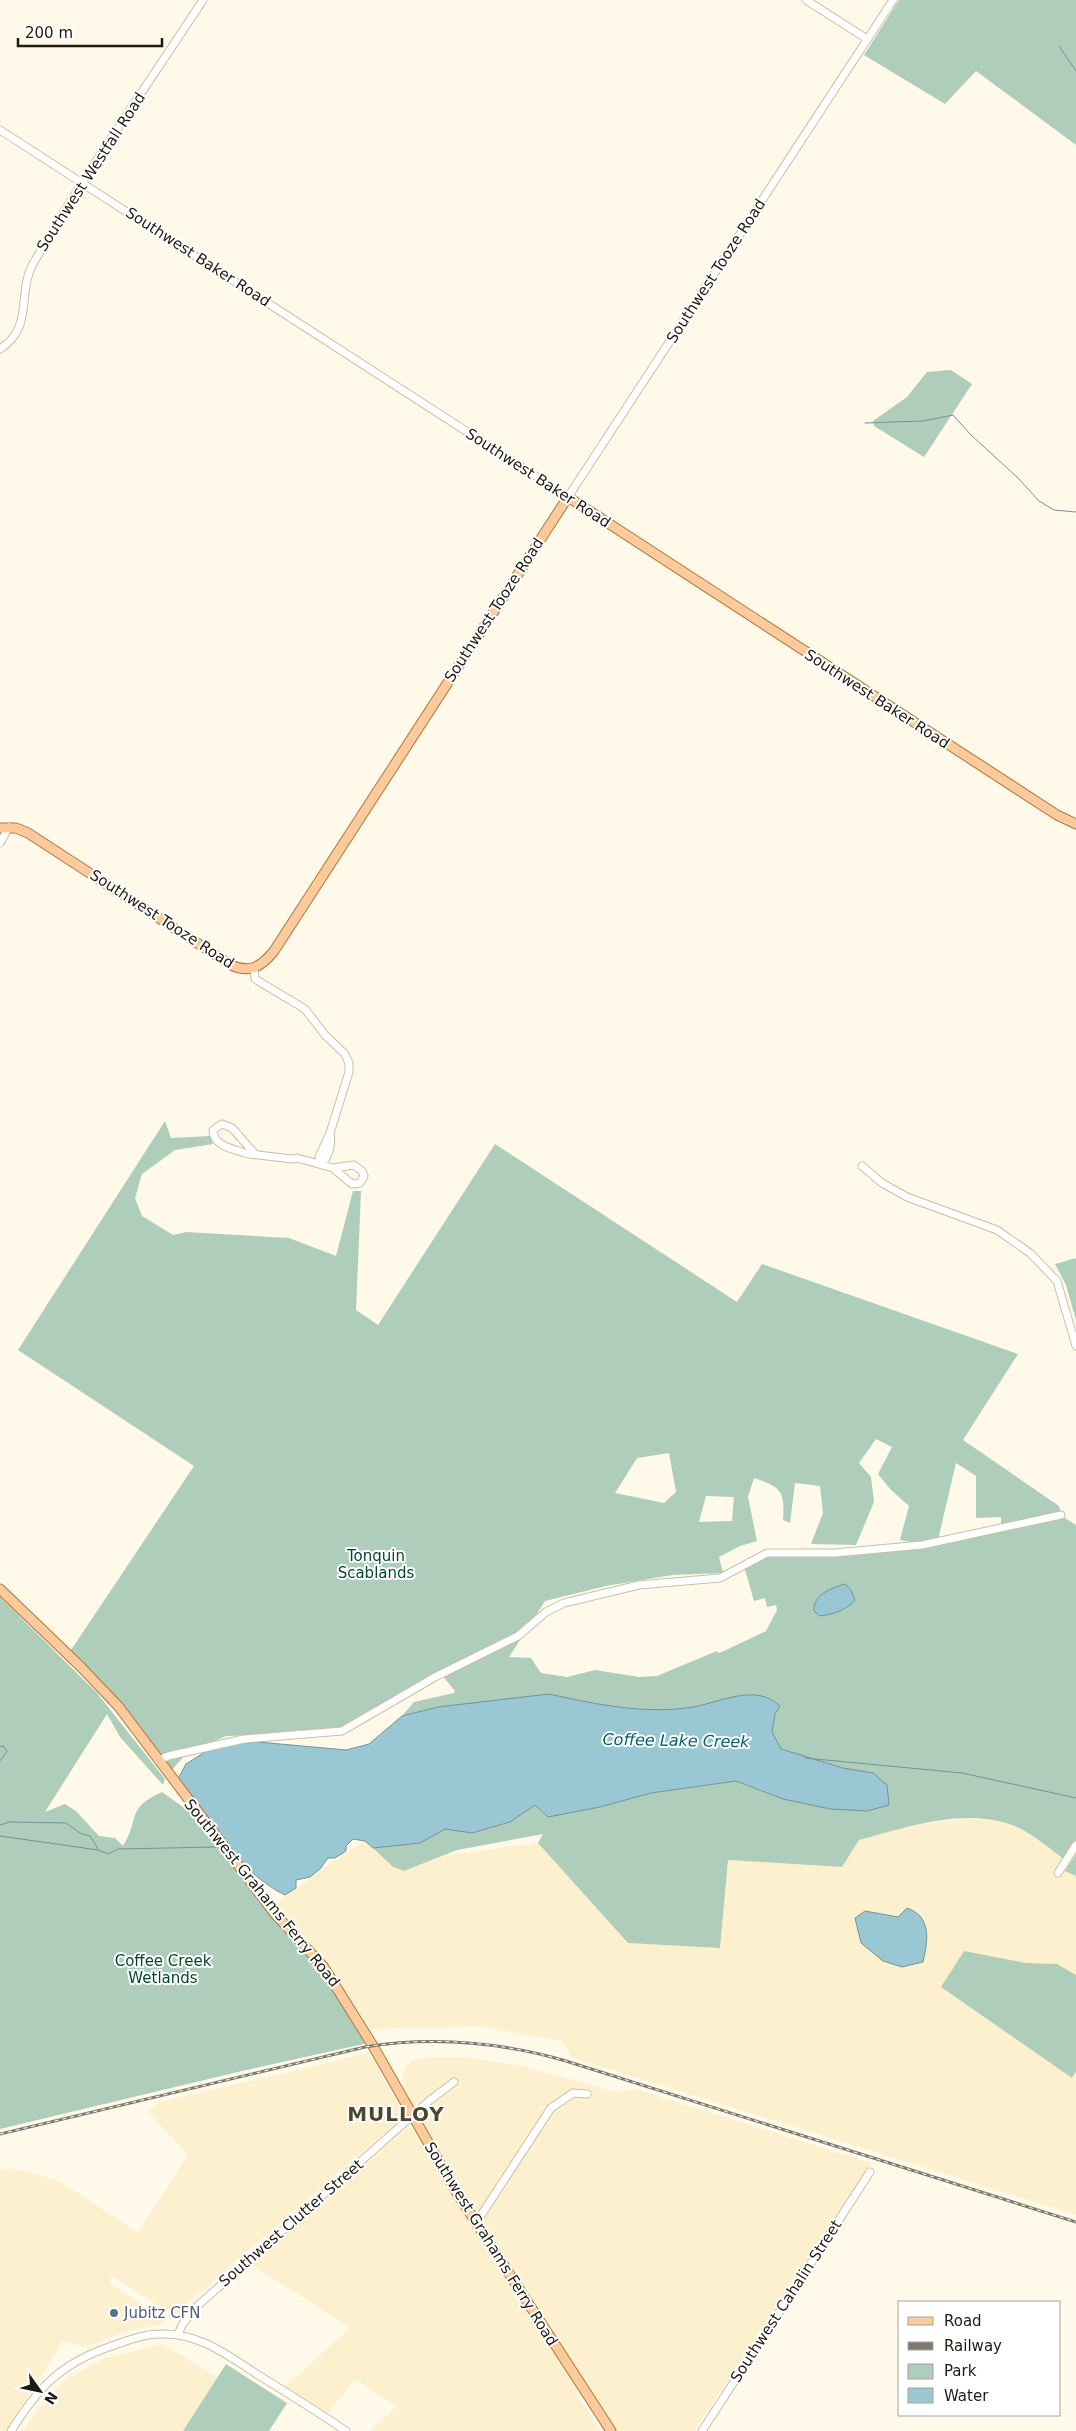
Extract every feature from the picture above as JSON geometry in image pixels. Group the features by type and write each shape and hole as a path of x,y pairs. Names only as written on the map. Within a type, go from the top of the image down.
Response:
{"main road":[{"name":"Southwest Baker Road","path":"568,497 1057,815 1076,824"},
{"name":"Southwest Tooze Road","path":"4,828 28,833 231,965 243,970 254,968 264,962 274,950 568,497"},
{"name":"Southwest Grahams Ferry Road","path":"0,1589 111,1698 280,1921 327,1971 370,2040 412,2116 476,2223 611,2431"}],"street":[{"name":"Southwest Westfall Road","path":"0,350 9,344 20,327 26,307 23,297 32,264 203,0"},
{"path":"806,0 867,39"},
{"name":"Southwest Tooze Road","path":"568,497 893,0"},
{"name":"Southwest Baker Road","path":"0,130 568,497"},
{"path":"0,843 4,828"},
{"path":"254,968 255,979 304,1009 325,1035 345,1054 348,1072 330,1133 319,1157 321,1164"},
{"path":"255,1154 230,1126 222,1124 213,1130 215,1138 221,1144 255,1154 321,1164 333,1168"},
{"path":"862,1166 882,1182 907,1197 997,1230 1030,1254 1057,1281 1076,1346"},
{"path":"158,1761 168,1756 244,1739 342,1731 435,1677 518,1636 546,1612 564,1603 639,1585 720,1578 767,1553 829,1553 922,1545 1061,1515"},
{"path":"1058,1873 1076,1845"},
{"name":"Southwest Clutter Street","path":"178,2335 182,2325 195,2308 412,2116 454,2082"},
{"path":"476,2223 551,2108 573,2093 587,2094"},
{"name":"Southwest Cahalin Street","path":"702,2431 870,2172"},
{"path":"11,2431 44,2385 72,2363 98,2351 135,2338 161,2334 194,2338 220,2350 346,2431"}],"shaded area":[{"path":"973,1817 997,1820 1020,1828 1076,1866 1076,2215 571,2057 563,2041 479,2026 370,2029 327,1963 274,1906 325,1867 365,1841 393,1867 404,1871 441,1856 538,1843 628,1943 720,1948 728,1860 842,1867 859,1840 907,1827"},
{"path":"369,2053 402,2111 401,2119 190,2301 177,2317 111,2275 110,2284 167,2321 160,2325 128,2331 85,2347 63,2341 6,2431 0,2431 0,2171 12,2168 59,2181 138,2233 188,2155 148,2112 160,2102"},
{"path":"461,2057 518,2065 616,2092 635,2089 871,2163 694,2431 617,2431 486,2229 410,2101 402,2079 406,2066 412,2061 423,2058"},
{"path":"410,2127 417,2133 472,2225 578,2390 576,2393 601,2431 370,2431 397,2406 355,2379 327,2414 285,2387 350,2328 251,2264 404,2129"},
{"path":"163,2344 217,2378 183,2431 22,2431 55,2389 65,2380 105,2358"}],"green space":[{"path":"899,0 1076,0 1076,145 976,71 945,104 864,55"},
{"path":"951,370 972,384 924,457 874,426 873,421 907,397 927,372"},
{"name":"Tonquin Scablands","path":"165,1121 171,1138 210,1136 213,1144 175,1150 142,1174 135,1198 142,1216 173,1235 186,1232 289,1238 336,1256 353,1191 361,1191 356,1310 378,1325 495,1144 737,1302 762,1264 1018,1354 963,1440 1059,1506 1062,1516 1076,1525 1076,1842 1065,1860 1036,1838 1017,1827 998,1821 958,1818 918,1825 859,1840 842,1867 728,1860 720,1948 628,1943 538,1843 543,1834 457,1850 404,1871 393,1867 373,1848 420,1843 445,1829 472,1833 510,1822 535,1805 548,1817 600,1807 651,1793 736,1781 783,1799 830,1809 844,1768 807,1758 466,1704 438,1707 402,1716 414,1702 454,1693 455,1691 441,1674 348,1732 226,1736 187,1753 170,1772 69,1653 194,1466 18,1350","holes":["876,1439 892,1447 878,1474 891,1490 909,1506 900,1540 934,1546 849,1556 839,1552 761,1555 744,1566 754,1601 765,1598 767,1607 776,1605 777,1610 766,1631 724,1651 718,1653 717,1651 657,1676 639,1677 595,1670 567,1677 541,1673 531,1658 509,1657 545,1601 606,1586 673,1575 723,1573 719,1557 740,1546 757,1541 748,1497 754,1478 770,1484 779,1491 783,1502 783,1520 790,1523 795,1483 820,1486 823,1513 811,1544 856,1545 874,1502 871,1477 859,1463","669,1453 676,1492 664,1503 615,1493 637,1458","956,1463 976,1476 976,1518 1001,1517 1001,1527 937,1544","706,1496 734,1497 732,1521 699,1522"]},
{"path":"1076,1258 1076,1320 1066,1285 1055,1264"},
{"name":"Coffee Creek Wetlands","path":"0,1597 97,1693 165,1779 163,1785 120,1737 107,1714 45,1812 65,1804 76,1811 99,1836 115,1838 123,1846 138,1809 150,1798 162,1792 190,1812 281,1929 310,1958 314,1959 366,2042 364,2044 0,2129"},
{"path":"1076,1854 1076,1876 1065,1871"},
{"path":"964,1951 1026,1963 1057,1964 1076,1975 1076,2071 1072,2078 941,1987"},
{"path":"226,2364 287,2403 269,2431 183,2431"}],"water":[{"path":"845,1584 851,1590 855,1600 851,1604 839,1611 820,1616 814,1611 820,1596 829,1590"},
{"path":"549,1694 602,1705 657,1710 693,1707 738,1696 760,1696 771,1699 780,1706 775,1714 772,1732 781,1749 843,1768 873,1773 887,1785 889,1805 867,1811 830,1809 783,1799 736,1781 651,1793 600,1807 548,1817 535,1805 510,1822 472,1833 445,1829 420,1843 373,1848 365,1841 353,1839 346,1846 346,1851 335,1858 328,1858 320,1869 310,1877 296,1880 296,1888 285,1895 268,1885 238,1859 178,1779 186,1764 205,1752 247,1741 346,1750 369,1744 402,1716 438,1707"},
{"path":"907,1908 921,1917 927,1938 923,1962 902,1967 883,1961 861,1943 855,1918 865,1911 898,1917"}],"waterway":[{"path":"1059,46 1076,71"},
{"path":"865,423 923,421 953,415 1039,501 1054,510 1076,512"},
{"path":"0,1747 3,1746 7,1751 0,1761"},
{"name":"Coffee Lake Creek","path":"805,1758 962,1773 1076,1798"},
{"path":"0,1825 10,1822 66,1823 80,1833 90,1836 98,1849"},
{"name":"Coffee Lake Creek","path":"0,1836 98,1850 108,1854 118,1849 217,1847"}],"railway":[{"path":"0,2134 365,2047 416,2042 491,2045 541,2054 566,2061 1076,2222"}],"place":[{"name":"Jubitz CFN","path":"114,2313"}],"district":[{"name":"MULLOY","path":"396,2114"}]}
